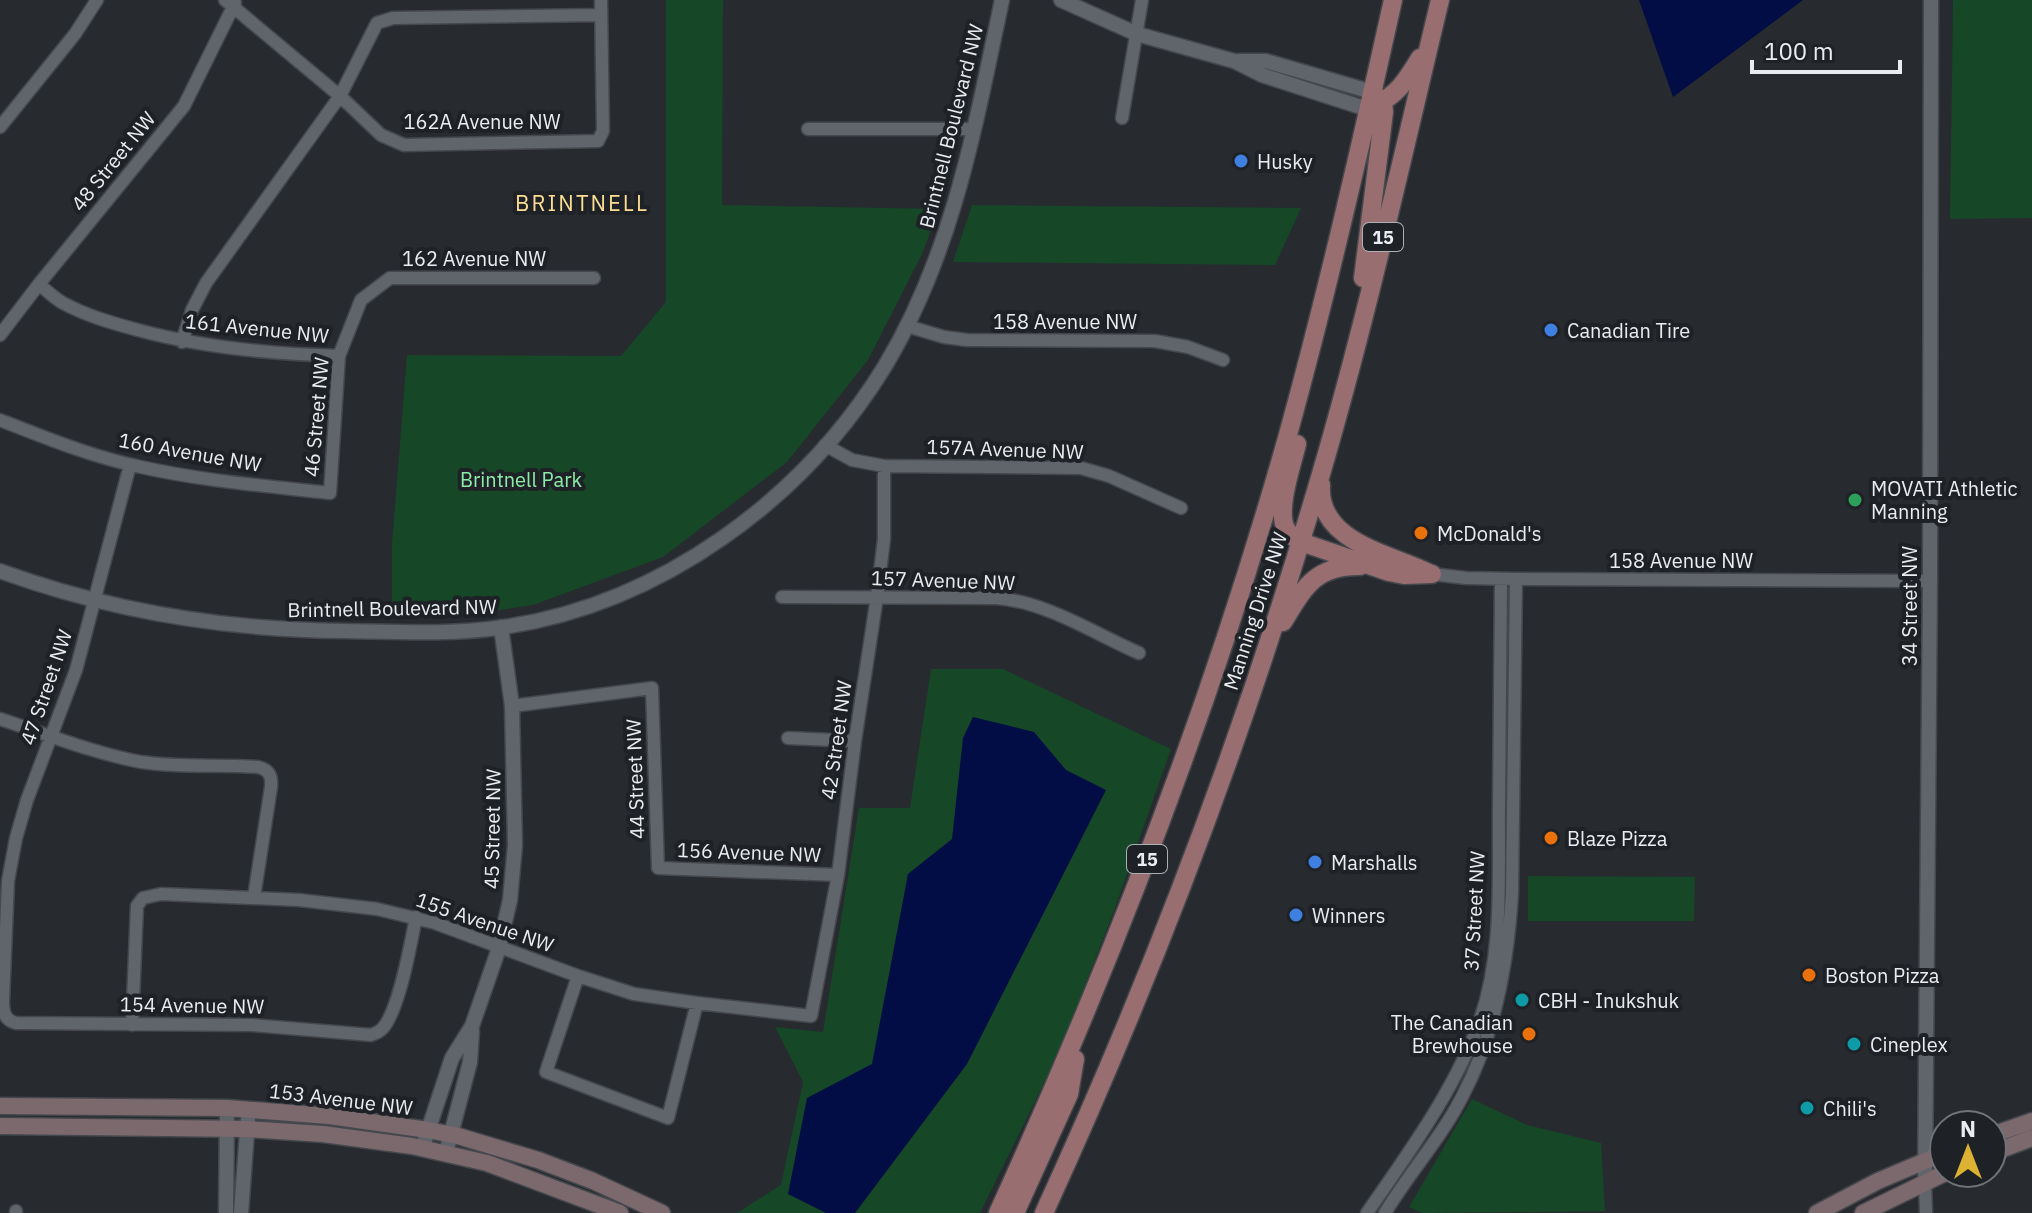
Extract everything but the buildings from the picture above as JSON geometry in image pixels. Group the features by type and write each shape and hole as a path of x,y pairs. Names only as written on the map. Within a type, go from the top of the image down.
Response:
{"main road":[{"name":"Manning Drive NW","path":"998,1213 1081,1024 1158,831 1239,594 1298,398 1374,101 1393,0"},
{"name":"Manning Drive NW","path":"1044,1213 1158,950 1267,649 1301,542 1368,303 1440,0"},
{"path":"1368,303 1362,287 1382,129 1374,101 1405,83 1430,42"},
{"path":"1298,398 1297,444 1283,512 1284,526 1301,542 1371,567 1404,575 1432,574"},
{"path":"1321,473 1320,494 1338,528 1365,547 1409,562 1432,574"},
{"path":"1267,649 1307,584 1319,575 1343,567 1371,567"},
{"path":"1015,1213 1069,1094 1081,1024"},
{"name":"153 Avenue NW","path":"0,1106 249,1109 428,1130 538,1160 662,1213"},
{"path":"2008,1129 2032,1121"},
{"name":"153 Avenue NW","path":"0,1126 248,1129 323,1134 446,1153 487,1163 620,1213"},
{"path":"2008,1147 2032,1138"},
{"path":"1817,1213 1878,1181 1926,1161"},
{"path":"1863,1213 1928,1182"}],"street":[{"path":"0,127 65,47 97,0"},
{"path":"182,342 192,310 206,283 340,96 377,23 393,18 601,15 601,0"},
{"name":"Brintnell Boulevard NW","path":"0,571 95,599 193,619 280,629 420,632 501,627 549,619 593,606 664,574 730,532 792,480 825,445 872,385 907,326 935,265 956,203 1002,0"},
{"path":"1061,0 1137,34 1234,61 1266,61 1374,101"},
{"path":"1122,118 1142,0"},
{"name":"34 Street NW","path":"1926,1213 1931,0"},
{"name":"162A Avenue NW","path":"232,2 381,135 404,145 598,141 603,131 601,15"},
{"name":"48 Street NW","path":"0,335 184,106 232,2"},
{"path":"808,129 973,129"},
{"name":"162 Avenue NW","path":"361,300 390,278 594,278"},
{"name":"161 Avenue NW","path":"39,284 60,301 82,312 182,342 283,355 339,356"},
{"name":"46 Street NW","path":"330,493 339,356 361,300"},
{"name":"158 Avenue NW","path":"907,326 944,337 978,341 1155,341 1188,347 1223,360"},
{"name":"160 Avenue NW","path":"0,420 59,443 130,465 209,479 330,493"},
{"name":"157A Avenue NW","path":"825,445 852,460 884,466 1081,468 1109,476 1181,508"},
{"name":"47 Street NW","path":"7,1018 3,1001 12,854 27,800 76,670 130,465"},
{"name":"42 Street NW","path":"811,1016 838,875 877,597 884,539 884,466"},
{"name":"158 Avenue NW","path":"1432,574 1501,579 1930,581"},
{"name":"37 Street NW","path":"1367,1213 1464,1059 1481,1017 1492,972 1498,913 1501,579"},
{"name":"37 Street NW","path":"1385,1213 1462,1098 1481,1053 1503,974 1512,893 1516,579"},
{"name":"157 Avenue NW","path":"782,597 1015,600 1048,611 1139,653"},
{"name":"45 Street NW","path":"422,1149 452,1058 472,1026 499,948 510,900 514,862 512,706 501,627"},
{"name":"44 Street NW","path":"512,706 652,688 658,868"},
{"path":"0,719 143,762 250,766 268,771 271,787 254,897"},
{"path":"788,738 855,741"},
{"name":"156 Avenue NW","path":"658,868 838,875"},
{"name":"155 Avenue NW","path":"132,1025 136,911 143,898 161,894 347,904 416,917 634,994 811,1016"},
{"name":"154 Avenue NW","path":"7,1018 16,1023 252,1025 364,1035 377,1033 388,1021 401,984 416,917"},
{"path":"578,976 546,1072 668,1118 697,1003"},
{"name":"45 Street NW","path":"446,1153 470,1062 472,1026"},
{"path":"226,1213 227,1108"},
{"path":"241,1213 249,1109"}],"green space":[{"name":"Brintnell Park","path":"666,0 723,0 722,205 939,209 922,254 868,360 787,462 663,557 533,605 466,615 392,615 392,544 407,355 621,356 666,302"},
{"path":"1953,0 2032,0 2032,218 1950,219"},
{"path":"972,205 1301,208 1275,265 953,262"},
{"path":"931,669 1003,669 1171,749 1115,908 1057,1057 980,1213 737,1213 781,1185 803,1082 775,1027 823,1032 859,808 910,808"},
{"path":"1528,876 1695,877 1694,921 1528,921"},
{"path":"1472,1099 1527,1125 1601,1143 1605,1211 1423,1213 1409,1207"}],"shaded area":[{"path":"1639,0 1803,0 1673,97"},
{"path":"973,717 1034,732 1066,770 1106,790 967,1064 855,1213 826,1213 788,1194 807,1098 872,1064 908,874 952,839 963,738"}],"place":[{"name":"Husky","path":"1241,161"},
{"name":"Canadian Tire","path":"1551,330"},
{"name":"MOVATI Athletic Manning","path":"1855,500"},
{"name":"McDonald's","path":"1421,533"},
{"name":"Blaze Pizza","path":"1551,838"},
{"name":"Marshalls","path":"1315,862"},
{"name":"Winners","path":"1296,915"},
{"name":"Boston Pizza","path":"1809,975"},
{"name":"CBH - Inukshuk","path":"1522,1000"},
{"name":"The Canadian Brewhouse","path":"1529,1034"},
{"name":"Cineplex","path":"1854,1044"},
{"name":"Chili's","path":"1807,1108"}],"district":[{"name":"BRINTNELL","path":"582,202"}]}
